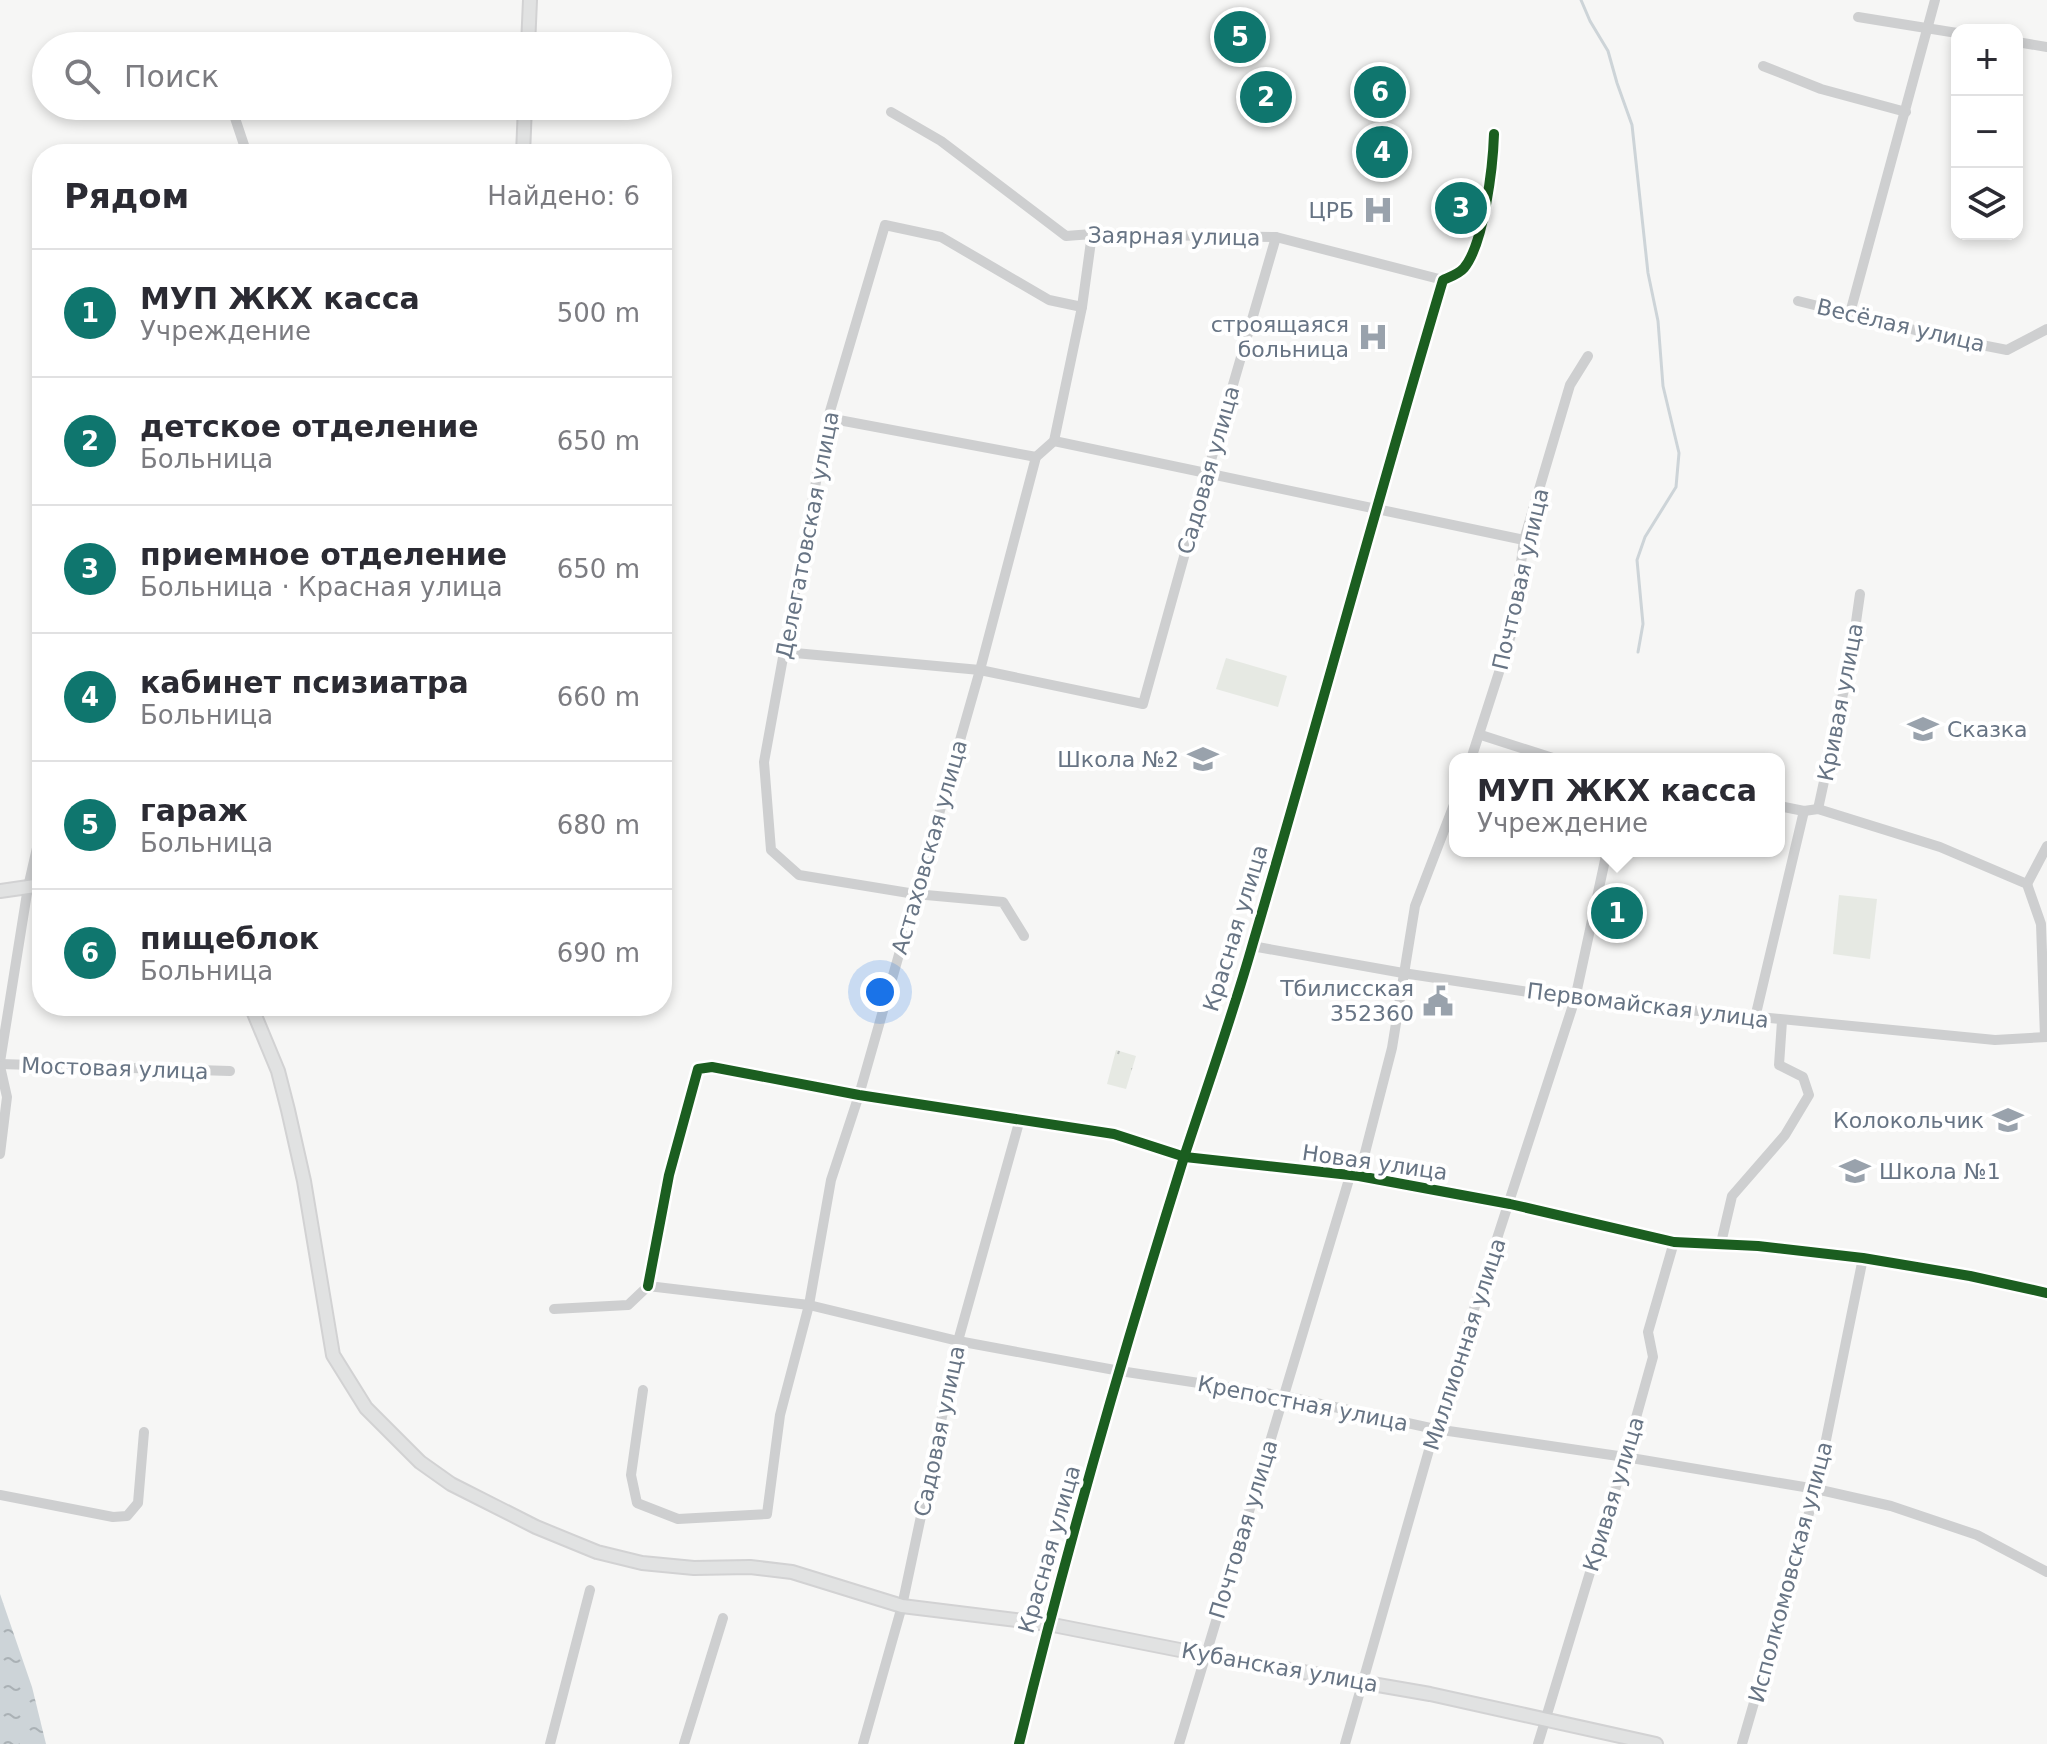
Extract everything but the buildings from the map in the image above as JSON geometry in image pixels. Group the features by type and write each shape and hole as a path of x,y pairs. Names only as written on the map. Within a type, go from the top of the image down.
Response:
{"main road":[{"path":"529,32 530,0"},
{"path":"523,144 524,120"},
{"path":"0,891 32,886"},
{"name":"Кубанская улица","path":"255,1016 278,1071 288,1110 304,1181 333,1355 366,1408 420,1462 451,1484 536,1527 597,1552 642,1563 694,1568 750,1567 792,1572 902,1606 1048,1624 1361,1682 1656,1744"}],"street":[{"path":"1850,313 1935,0"},
{"path":"1858,17 1951,32"},
{"path":"2023,43 2047,47"},
{"path":"1763,66 1821,89 1906,112"},
{"name":"Заярная улица","path":"891,112 941,141 1066,236 1276,237 1443,280"},
{"path":"236,120 244,144"},
{"path":"1443,280 1462,271 1471,258 1492,175 1494,134"},
{"name":"Делегатовская улица","path":"915,894 799,875 771,850 764,762 828,418 885,225 941,237 1049,300 1082,307"},
{"path":"828,418 1036,457 1054,441 1082,307 1092,234"},
{"name":"Садовая улица","path":"980,670 1143,704 1276,237"},
{"name":"Красная улица","path":"1019,1744 1048,1624 1120,1371 1252,946 1375,508 1443,280"},
{"name":"Весёлая улица","path":"1798,301 2007,350 2047,329"},
{"name":"Почтовая улица","path":"1474,753 1512,632 1524,540 1570,385 1588,356"},
{"path":"1054,441 1524,540"},
{"name":"Астаховская улица","path":"643,1390 631,1475 637,1503 678,1519 767,1514 780,1415 809,1305 831,1180 859,1095 980,670 1036,457"},
{"name":"Кривая улица","path":"1818,809 1851,657 1860,594"},
{"path":"784,652 980,670"},
{"path":"1481,735 1537,753"},
{"path":"1785,807 1804,811 1818,809 1940,847 2027,884"},
{"path":"1755,1018 1804,811"},
{"name":"Почтовая улица","path":"1179,1744 1284,1396 1355,1176 1392,1048 1415,906 1449,818"},
{"path":"2046,1037 2041,924 2027,884 2047,846"},
{"name":"Миллионная улица","path":"1345,1744 1435,1429 1575,999 1606,857"},
{"path":"0,1154 7,1097 0,1064 32,870"},
{"path":"915,894 1003,902 1024,936"},
{"name":"Первомайская улица","path":"1252,946 1575,999 1995,1040 2046,1037"},
{"path":"1721,1243 1732,1196 1785,1135 1809,1095 1803,1077 1779,1065 1782,1021"},
{"name":"Мостовая улица","path":"0,1064 230,1071"},
{"name":"Новая улица","path":"648,1286 669,1175 698,1069 712,1067 859,1095 1114,1134 1185,1157 1355,1176 1510,1204 1674,1242 1721,1243 1863,1258 2047,1293"},
{"name":"Садовая улица","path":"863,1744 902,1606 958,1341 1020,1119"},
{"name":"Кривая улица","path":"1538,1744 1653,1357 1648,1332 1674,1242"},
{"name":"Исполкомовская улица","path":"1742,1744 1816,1489 1863,1258"},
{"path":"554,1309 628,1305 648,1286"},
{"name":"Крепостная улица","path":"648,1286 809,1305 958,1341 1120,1371 1284,1396 1435,1429 1816,1489 1891,1506 1977,1535 2047,1572"},
{"path":"0,1495 113,1517 127,1516 138,1503 144,1432"},
{"path":"550,1744 590,1590"},
{"path":"684,1744 723,1618"}],"green space":[{"path":"1226,658 1287,676 1278,707 1216,689"},
{"path":"1839,895 1877,899 1870,959 1833,954"},
{"path":"1116,1050 1136,1056 1126,1089 1107,1084"}],"water":[{"path":"0,1594 32,1687 46,1744 0,1744"}],"waterway":[{"path":"1581,0 1608,51 1632,125 1648,273 1658,321 1663,386 1679,453 1676,487 1645,537 1637,560 1643,624 1638,652"}],"cycle path":[{"path":"1019,1744 1118,1374 1245,970 1443,280 1464,268 1477,241 1489,184 1494,134"},
{"path":"648,1286 669,1175 698,1069 712,1067 859,1095 1114,1134 1185,1157 1359,1176 1510,1204 1674,1242 1758,1246 1863,1258 2047,1293"}],"place":[{"name":"гараж","path":"1240,37"},
{"name":"пищеблок","path":"1380,92"},
{"name":"детское отделение","path":"1266,97"},
{"name":"кабинет псизиатра","path":"1382,152"},
{"name":"приемное отделение","path":"1461,208"},
{"name":"ЦРБ","path":"1378,210"},
{"name":"строящаяся больница","path":"1373,337"},
{"name":"Сказка","path":"1923,729"},
{"name":"Школа №2","path":"1203,759"},
{"name":"МУП ЖКХ касса","path":"1617,913"},
{"name":"Тбилисская 352360","path":"1438,1001"},
{"name":"Колокольчик","path":"2008,1120"},
{"name":"Школа №1","path":"1855,1171"}]}
